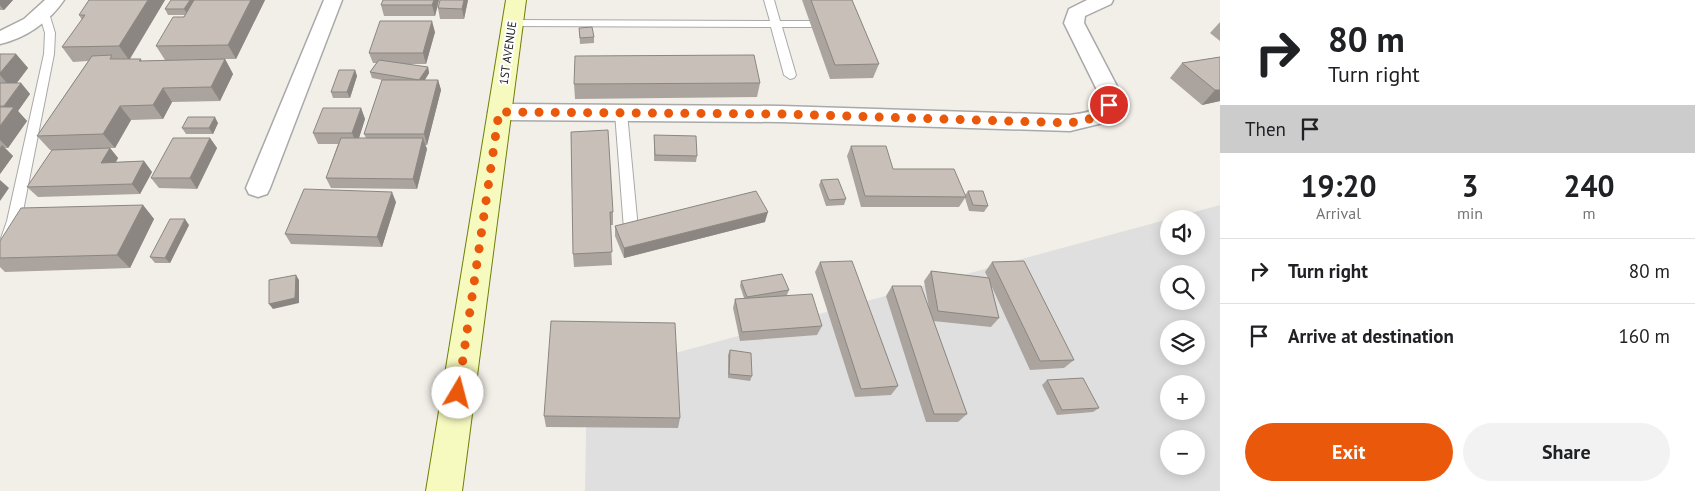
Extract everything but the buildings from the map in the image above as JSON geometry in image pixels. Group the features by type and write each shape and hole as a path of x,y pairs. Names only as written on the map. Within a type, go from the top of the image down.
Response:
{"street":[{"path":"258,188 333,0"},
{"path":"499,112 781,114 1070,123 1099,117 1109,105 1109,92 1074,23 1076,13 1104,0"},
{"path":"0,38 23,30 50,7"},
{"name":"1ST AVENUE","path":"444,491 514,12"}],"lane":[{"path":"769,0 790,75"},
{"path":"0,260 14,221 49,54 50,7"},
{"path":"514,12 811,24"},
{"path":"620,113 631,229"},
{"path":"0,222 14,221"}],"shaded area":[{"path":"1220,205 1220,491 585,491 587,377 1160,221 1160,255 1205,255 1205,210 1202,210"}],"route":[{"path":"458,393 499,112 781,114 1070,123 1099,117 1109,105"}]}
